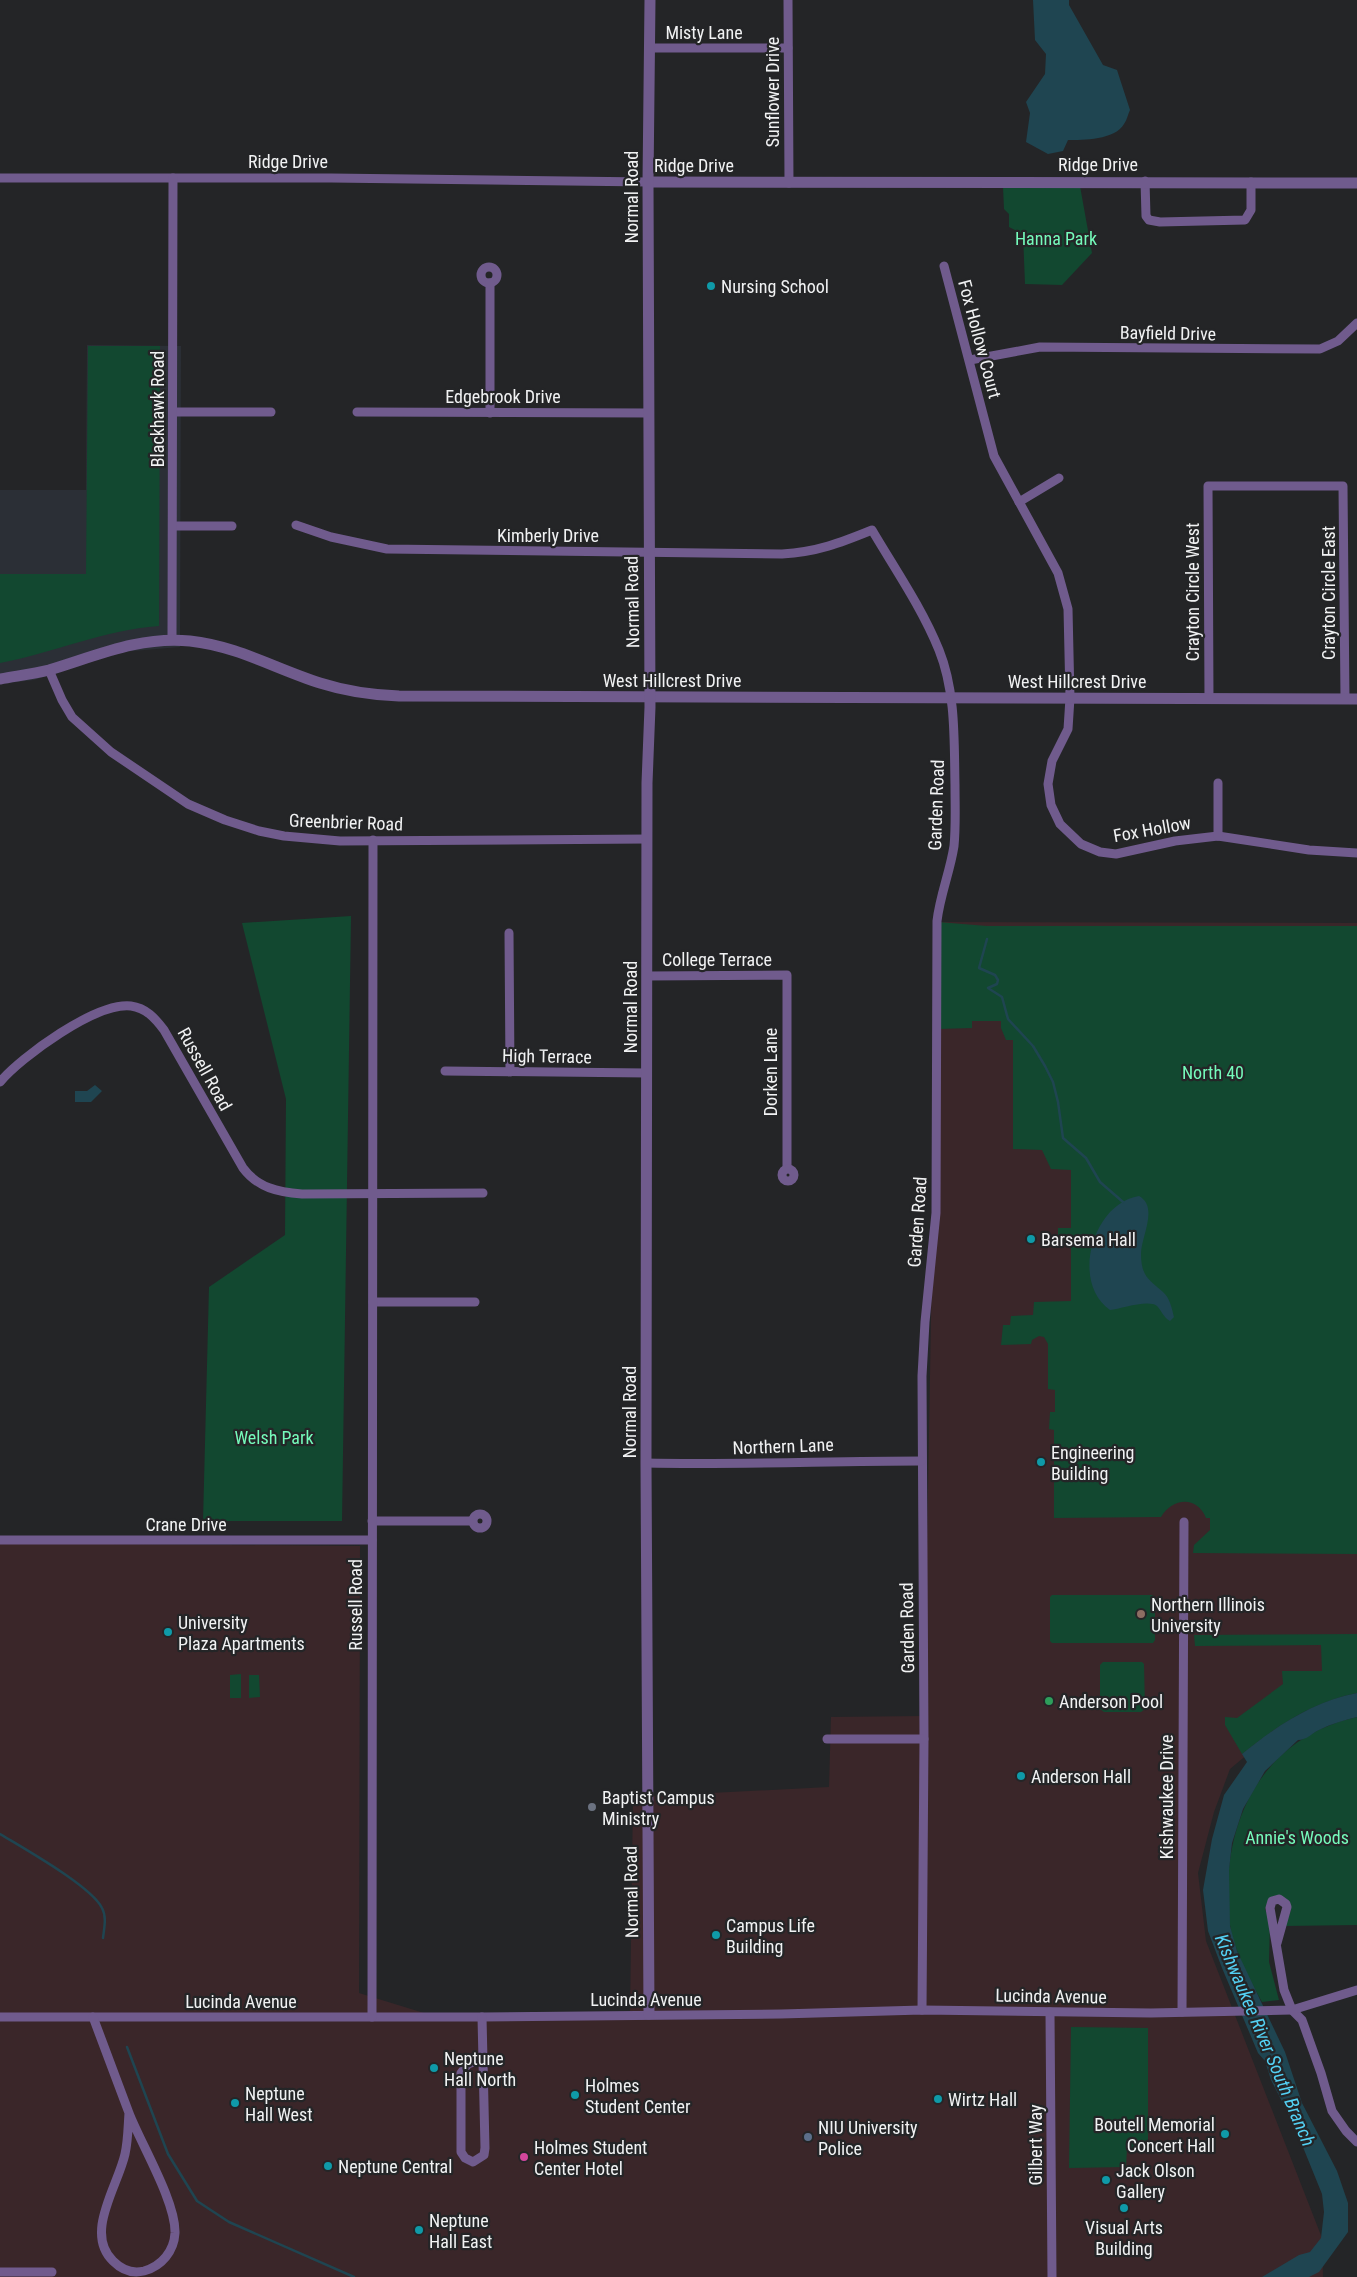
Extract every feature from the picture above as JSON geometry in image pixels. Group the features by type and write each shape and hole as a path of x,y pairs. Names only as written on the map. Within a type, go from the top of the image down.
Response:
{"street":[{"name":"Normal Road","path":"649,2014 646,1463 647,839 650,698 648,182 650,0"},
{"name":"Sunflower Drive","path":"788,0 789,183"},
{"name":"Misty Lane","path":"650,48 788,48"},
{"name":"Ridge Drive","path":"0,178 789,183 1145,181 1357,183"},
{"name":"Blackhawk Road","path":"172,640 174,412 173,178"},
{"path":"1145,181 1146,216 1149,220 1160,222 1245,220 1251,210 1251,182"},
{"name":"Fox Hollow Court","path":"944,266 985,421"},
{"path":"490,283 490,413"},
{"name":"Bayfield Drive","path":"970,360 1040,347 1320,349 1338,341 1357,323"},
{"path":"174,412 271,412"},
{"name":"Edgebrook Drive","path":"357,412 649,413"},
{"name":"Fox Hollow","path":"985,421 994,456 1058,573 1064,590 1070,625 1068,729 1052,761 1048,784 1055,815 1072,837 1088,848 1116,854 1175,841 1218,836 1309,850 1357,852"},
{"path":"1018,502 1059,478"},
{"name":"Crayton Circle East","path":"1208,486 1343,486 1345,699"},
{"name":"Crayton Circle West","path":"1208,486 1209,699"},
{"name":"Kimberly Drive","path":"296,524 331,537 386,549 804,553"},
{"path":"173,526 232,526"},
{"name":"Garden Road","path":"804,553 834,546 872,530 928,625 946,670 951,698 954,742 955,833 952,857 940,894 937,920 936,1213 924,1340 921,1461 924,1738 922,2010"},
{"name":"West Hillcrest Drive","path":"0,679 49,670 134,644 172,640 202,643 240,652 318,682 384,695 650,698 1357,699"},
{"name":"Greenbrier Road","path":"49,670 67,710 81,726 123,761 188,804 224,820 284,836 340,841 647,839"},
{"path":"1218,783 1218,836"},
{"name":"Russell Road","path":"372,840 372,2017"},
{"path":"509,933 510,1072"},
{"name":"College Terrace","path":"647,976 787,975"},
{"name":"Dorken Lane","path":"787,975 787,1168"},
{"name":"Russell Road","path":"0,1082 37,1049 84,1020 113,1008 129,1006 142,1009 156,1019 164,1030 243,1168 254,1180 276,1191 287,1193 371,1192"},
{"name":"High Terrace","path":"446,1071 647,1073"},
{"path":"371,1192 484,1193"},
{"path":"373,1302 475,1302"},
{"name":"Northern Lane","path":"646,1463 727,1464 810,1461 921,1461"},
{"path":"372,1521 472,1521"},
{"name":"Kishwaukee Drive","path":"1182,2012 1184,1522"},
{"name":"Crane Drive","path":"0,1540 372,1540"},
{"path":"828,1738 924,1738"},
{"path":"1277,1943 1280,1972 1292,2010 1302,2020 1332,2111 1346,2131 1357,2142"},
{"name":"Lucinda Avenue","path":"0,2016 372,2017 922,2010 1050,2012 1272,2011 1292,2010 1357,1990"},
{"name":"Gilbert Way","path":"1050,2012 1052,2277"},
{"path":"482,2016 486,2148 484,2155 473,2162 465,2158 461,2152 461,2073 468,2064 482,2059"},
{"path":"93,2017 129,2113 167,2200 175,2228 174,2242 164,2259 159,2264 143,2271 121,2268 108,2256 102,2242 102,2222 125,2154 129,2113"},
{"path":"1346,2131 1357,2133"},
{"path":"0,2272 52,2272"}],"shaded area":[{"path":"87,345 181,346 180,647 121,652 34,680 0,684 0,490 86,490"},
{"name":"Northern Illinois University","path":"938,922 1357,923 1357,1681 1299,1711 1230,1769 1214,1812 1198,1873 1206,1941 1322,2238 1323,2277 0,2277 0,1543 360,1546 359,1993 437,2017 630,2015 633,1797 829,1787 831,1717 924,1716"}],"green space":[{"name":"Hanna Park","path":"1080,186 1092,253 1062,285 1025,284 1023,234 1009,227 1009,214 1004,209 1003,187"},
{"path":"88,346 160,346 159,626 118,632 0,663 0,574 86,574"},
{"name":"Welsh Park","path":"351,916 342,1521 203,1521 209,1287 285,1235 286,1099 242,923"},
{"name":"North 40","path":"938,922 987,926 1357,926 1357,1554 1193,1553 1194,1545 1210,1530 1210,1518 1206,1518 1197,1505 1184,1502 1171,1506 1161,1517 1054,1518 1054,1430 1049,1429 1050,1412 1055,1412 1055,1390 1048,1389 1048,1344 1044,1337 1039,1336 1032,1340 1031,1344 1001,1345 1003,1325 1010,1325 1011,1316 1033,1315 1034,1302 1071,1301 1071,1244 1058,1243 1058,1228 1071,1228 1071,1170 1051,1169 1042,1150 1013,1149 1013,1040 1006,1040 1001,1028 1001,1021 972,1021 972,1028 938,1029"},
{"path":"1052,1595 1152,1595 1155,1597 1155,1640 1153,1643 1052,1643 1050,1641 1050,1597"},
{"path":"1357,1634 1357,1693 1325,1702 1296,1716 1242,1754 1225,1725 1225,1717 1237,1718 1283,1684 1282,1671 1322,1671 1321,1645 1195,1646 1194,1635"},
{"path":"1103,1662 1142,1662 1144,1664 1145,1709 1141,1712 1104,1712 1100,1709 1100,1665"},
{"path":"241,1674 241,1698 230,1698 230,1675"},
{"path":"249,1675 259,1675 260,1697 249,1698"},
{"name":"Annie's Woods","path":"1357,1717 1357,1925 1285,1926 1291,1910 1289,1901 1280,1895 1269,1899 1265,1909 1270,1921 1269,1962 1279,2000 1262,2002 1239,1954 1230,1925 1228,1890 1231,1856 1239,1823 1252,1794 1270,1767 1293,1745 1322,1728"},
{"path":"1071,2027 1148,2028 1148,2149 1127,2148 1126,2167 1069,2168"}],"water":[{"path":"1033,0 1069,0 1069,5 1103,65 1117,70 1130,110 1124,124 1114,133 1098,138 1068,140 1063,151 1048,154 1026,142 1030,113 1026,102 1045,74 1046,54 1035,40"},
{"path":"95,1085 102,1091 91,1102 75,1102 75,1091 87,1091"},
{"path":"1139,1196 1148,1207 1148,1223 1141,1254 1142,1268 1147,1277 1169,1300 1174,1317 1170,1321 1153,1304 1141,1304 1110,1310 1098,1297 1091,1281 1089,1263 1092,1245 1099,1228 1109,1213 1123,1202"},
{"name":"Kishwaukee River South Branch","path":"1357,1693 1357,1717 1328,1726 1316,1731 1307,1738 1298,1740 1265,1771 1243,1809 1232,1843 1229,1870 1230,1926 1237,1951 1285,2052 1302,2103 1337,2171 1348,2203 1348,2232 1319,2272 1309,2277 1262,2277 1299,2255 1310,2252 1321,2238 1324,2212 1322,2194 1294,2125 1271,2080 1265,2061 1258,2053 1222,1968 1208,1931 1203,1890 1212,1839 1224,1795 1247,1762 1242,1754 1269,1733 1296,1716 1325,1702"}],"waterway":[{"path":"987,939 979,968 995,975 998,980 997,984 988,988 1002,997 1008,1019 1033,1046 1053,1082 1063,1138 1086,1158 1100,1182 1123,1202"},
{"path":"0,1834 55,1868 85,1889 95,1899 102,1908 104,1915 103,1938"},
{"path":"127,2047 168,2154 197,2201 229,2222 354,2277"}],"place":[{"name":"Nursing School","path":"711,286"},
{"name":"Barsema Hall","path":"1031,1239"},
{"name":"Engineering Building","path":"1041,1462"},
{"name":"Northern Illinois University","path":"1141,1614"},
{"name":"University Plaza Apartments","path":"168,1632"},
{"name":"Anderson Pool","path":"1049,1701"},
{"name":"Anderson Hall","path":"1021,1776"},
{"name":"Baptist Campus Ministry","path":"592,1807"},
{"name":"Campus Life Building","path":"716,1935"},
{"name":"Neptune Hall North","path":"434,2068"},
{"name":"Holmes Student Center","path":"575,2095"},
{"name":"Wirtz Hall","path":"938,2099"},
{"name":"Neptune Hall West","path":"235,2103"},
{"name":"Boutell Memorial Concert Hall","path":"1225,2134"},
{"name":"NIU University Police","path":"808,2137"},
{"name":"Holmes Student Center Hotel","path":"524,2157"},
{"name":"Neptune Central","path":"328,2166"},
{"name":"Jack Olson Gallery","path":"1106,2180"},
{"name":"Visual Arts Building","path":"1124,2208"},
{"name":"Neptune Hall East","path":"419,2230"}]}
